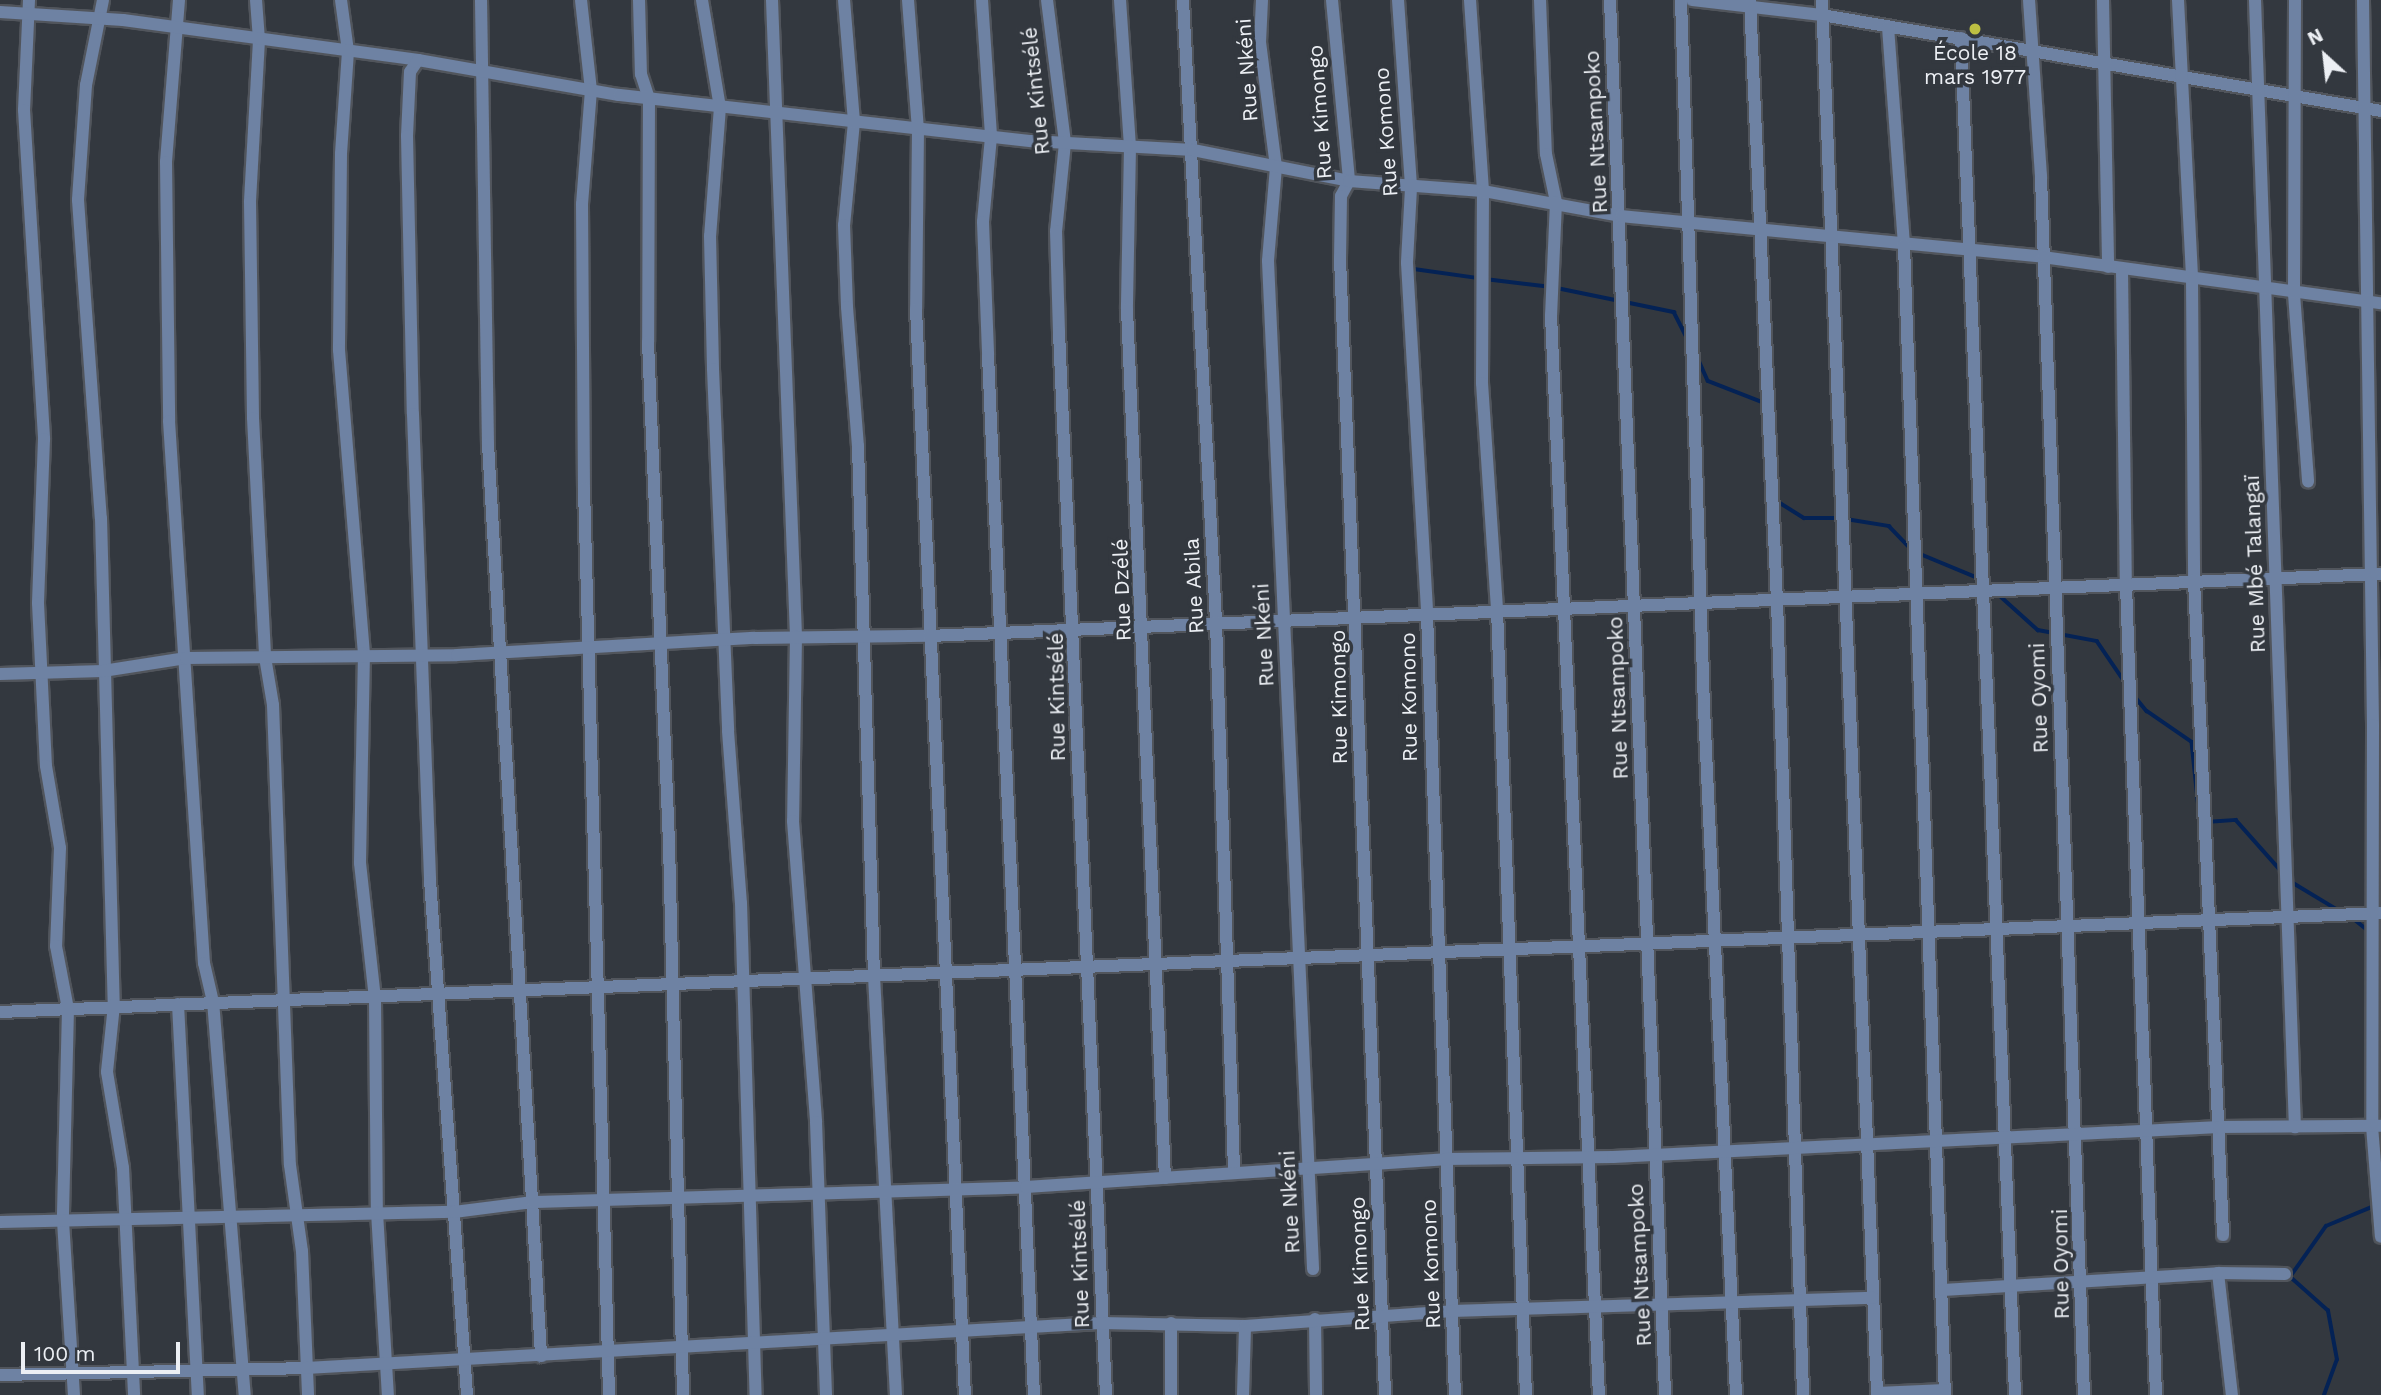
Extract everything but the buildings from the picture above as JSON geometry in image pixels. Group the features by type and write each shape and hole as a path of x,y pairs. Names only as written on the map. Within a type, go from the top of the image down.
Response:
{"street":[{"path":"29,0 31,14 24,110 44,439 40,669 46,766 60,848 57,953 68,1009 63,1221 74,1395"},
{"path":"103,0 86,85 78,200 101,518 114,1005 107,1072 123,1168 122,1219 134,1395"},
{"path":"179,0 180,30 172,47 164,246 169,421 203,948 213,1001 226,1216 244,1395"},
{"path":"256,0 260,40 250,202 265,657 273,705 295,1211 305,1282 308,1395"},
{"path":"341,0 348,51 341,154 339,351 364,653 360,863 375,999 377,1212 388,1395"},
{"path":"481,0 488,444 541,1356"},
{"path":"581,0 591,90 582,204 589,648 609,1395"},
{"path":"639,0 641,74 649,98 648,342 673,984 683,1395"},
{"path":"702,0 720,107 710,236 725,640 741,903 740,981 751,1197 756,1395"},
{"path":"772,0 780,113 778,237 796,636 793,821 806,978 826,1395"},
{"path":"844,0 854,121 844,225 863,634 874,976 896,1395"},
{"path":"908,0 918,129 916,309 929,636 940,744 965,1395"},
{"path":"982,0 990,137 983,222 1034,1395"},
{"name":"Rue Kintsélé","path":"1048,0 1065,143 1056,231 1106,1395"},
{"name":"Rue Dzélé","path":"1120,0 1130,147 1127,309 1158,967 1165,1178"},
{"name":"Rue Abila","path":"1183,0 1216,622 1234,1171"},
{"name":"Rue Nkéni","path":"1262,0 1260,42 1276,167 1268,261 1297,958 1313,1269"},
{"name":"Rue Kimongo","path":"1332,0 1349,181 1341,196 1340,258 1357,618 1365,957 1385,1395"},
{"name":"Rue Komono","path":"1398,0 1411,188 1407,262 1427,614 1437,955 1455,1395"},
{"path":"1470,0 1483,191 1482,383 1497,609 1506,948 1518,1158 1526,1395"},
{"path":"1540,0 1546,154 1556,202 1551,315 1586,1158 1599,1395"},
{"name":"Rue Ntsampoko","path":"1610,0 1621,216 1665,1395"},
{"path":"1681,0 1686,223 1736,1395"},
{"path":"1692,0 1750,4 1822,15 1961,38 2033,54 2381,111"},
{"path":"1822,0 1829,236 1877,1394 1945,1393 1929,932 1913,592 1903,244 1888,27"},
{"name":"Rue Oyomi","path":"2029,0 2043,257 2084,1395"},
{"path":"2103,0 2108,267"},
{"path":"2178,0 2192,278 2194,580 2223,1235"},
{"name":"Rue Mbé Talangaï","path":"2255,0 2295,1127"},
{"path":"2295,0 2297,98 2294,293 2308,481"},
{"path":"2363,0 2364,108 2375,303 2376,1126 2381,1237"},
{"path":"1750,4 1777,601 1803,1395"},
{"path":"0,12 101,19 418,60 591,90 720,107 990,137 1193,150 1349,181 1411,188 1483,191 1556,202 1621,216 2043,257 2264,290 2375,303"},
{"path":"1961,38 1973,252 2015,1395"},
{"path":"418,60 410,72 407,136 422,654 438,996 467,1395"},
{"path":"2122,270 2126,585 2156,1395"},
{"path":"0,674 40,669 103,671 186,658 364,653 501,653 796,636 929,636 999,629 1357,618 1565,605 1777,601 1913,592 2375,574"},
{"path":"0,1012 213,1001 519,994 598,987 874,976 1016,967 1158,967 1297,958 1437,955 1506,948 1718,937 2138,927 2377,913"},
{"path":"177,1004 186,1214 198,1395"},
{"path":"0,1222 122,1219 186,1214 226,1216 295,1211 454,1212 533,1202 751,1197 884,1189 1026,1187 1445,1159 1586,1158 2219,1127 2376,1126"},
{"path":"1943,1290 2011,1289 2218,1273 2284,1274"},
{"path":"2218,1273 2232,1395"},
{"path":"0,1375 132,1368 306,1368 541,1356 824,1335 1101,1324 1245,1326 1452,1311 1873,1298"},
{"path":"1315,1319 1316,1395"},
{"path":"1171,1323 1171,1395"},
{"path":"1243,1395 1245,1326"}],"waterway":[{"path":"1414,269 1478,278"},
{"path":"1485,279 1552,287 1674,312 1687,337"},
{"path":"1697,356 1708,381 1762,402"},
{"path":"1777,501 1804,518 1838,518"},
{"path":"1846,519 1889,526 1911,549"},
{"path":"1918,553 1978,578"},
{"path":"1998,594 2038,630 2097,641 2125,682"},
{"path":"2133,694 2147,711 2192,742 2200,818"},
{"path":"2206,822 2236,820 2283,873"},
{"path":"2290,881 2338,910"},
{"path":"2354,919 2369,931"},
{"path":"2324,1395 2337,1360 2328,1311 2290,1277 2326,1226 2374,1206"}],"place":[{"name":"École 18 mars 1977","path":"1975,29"}]}
